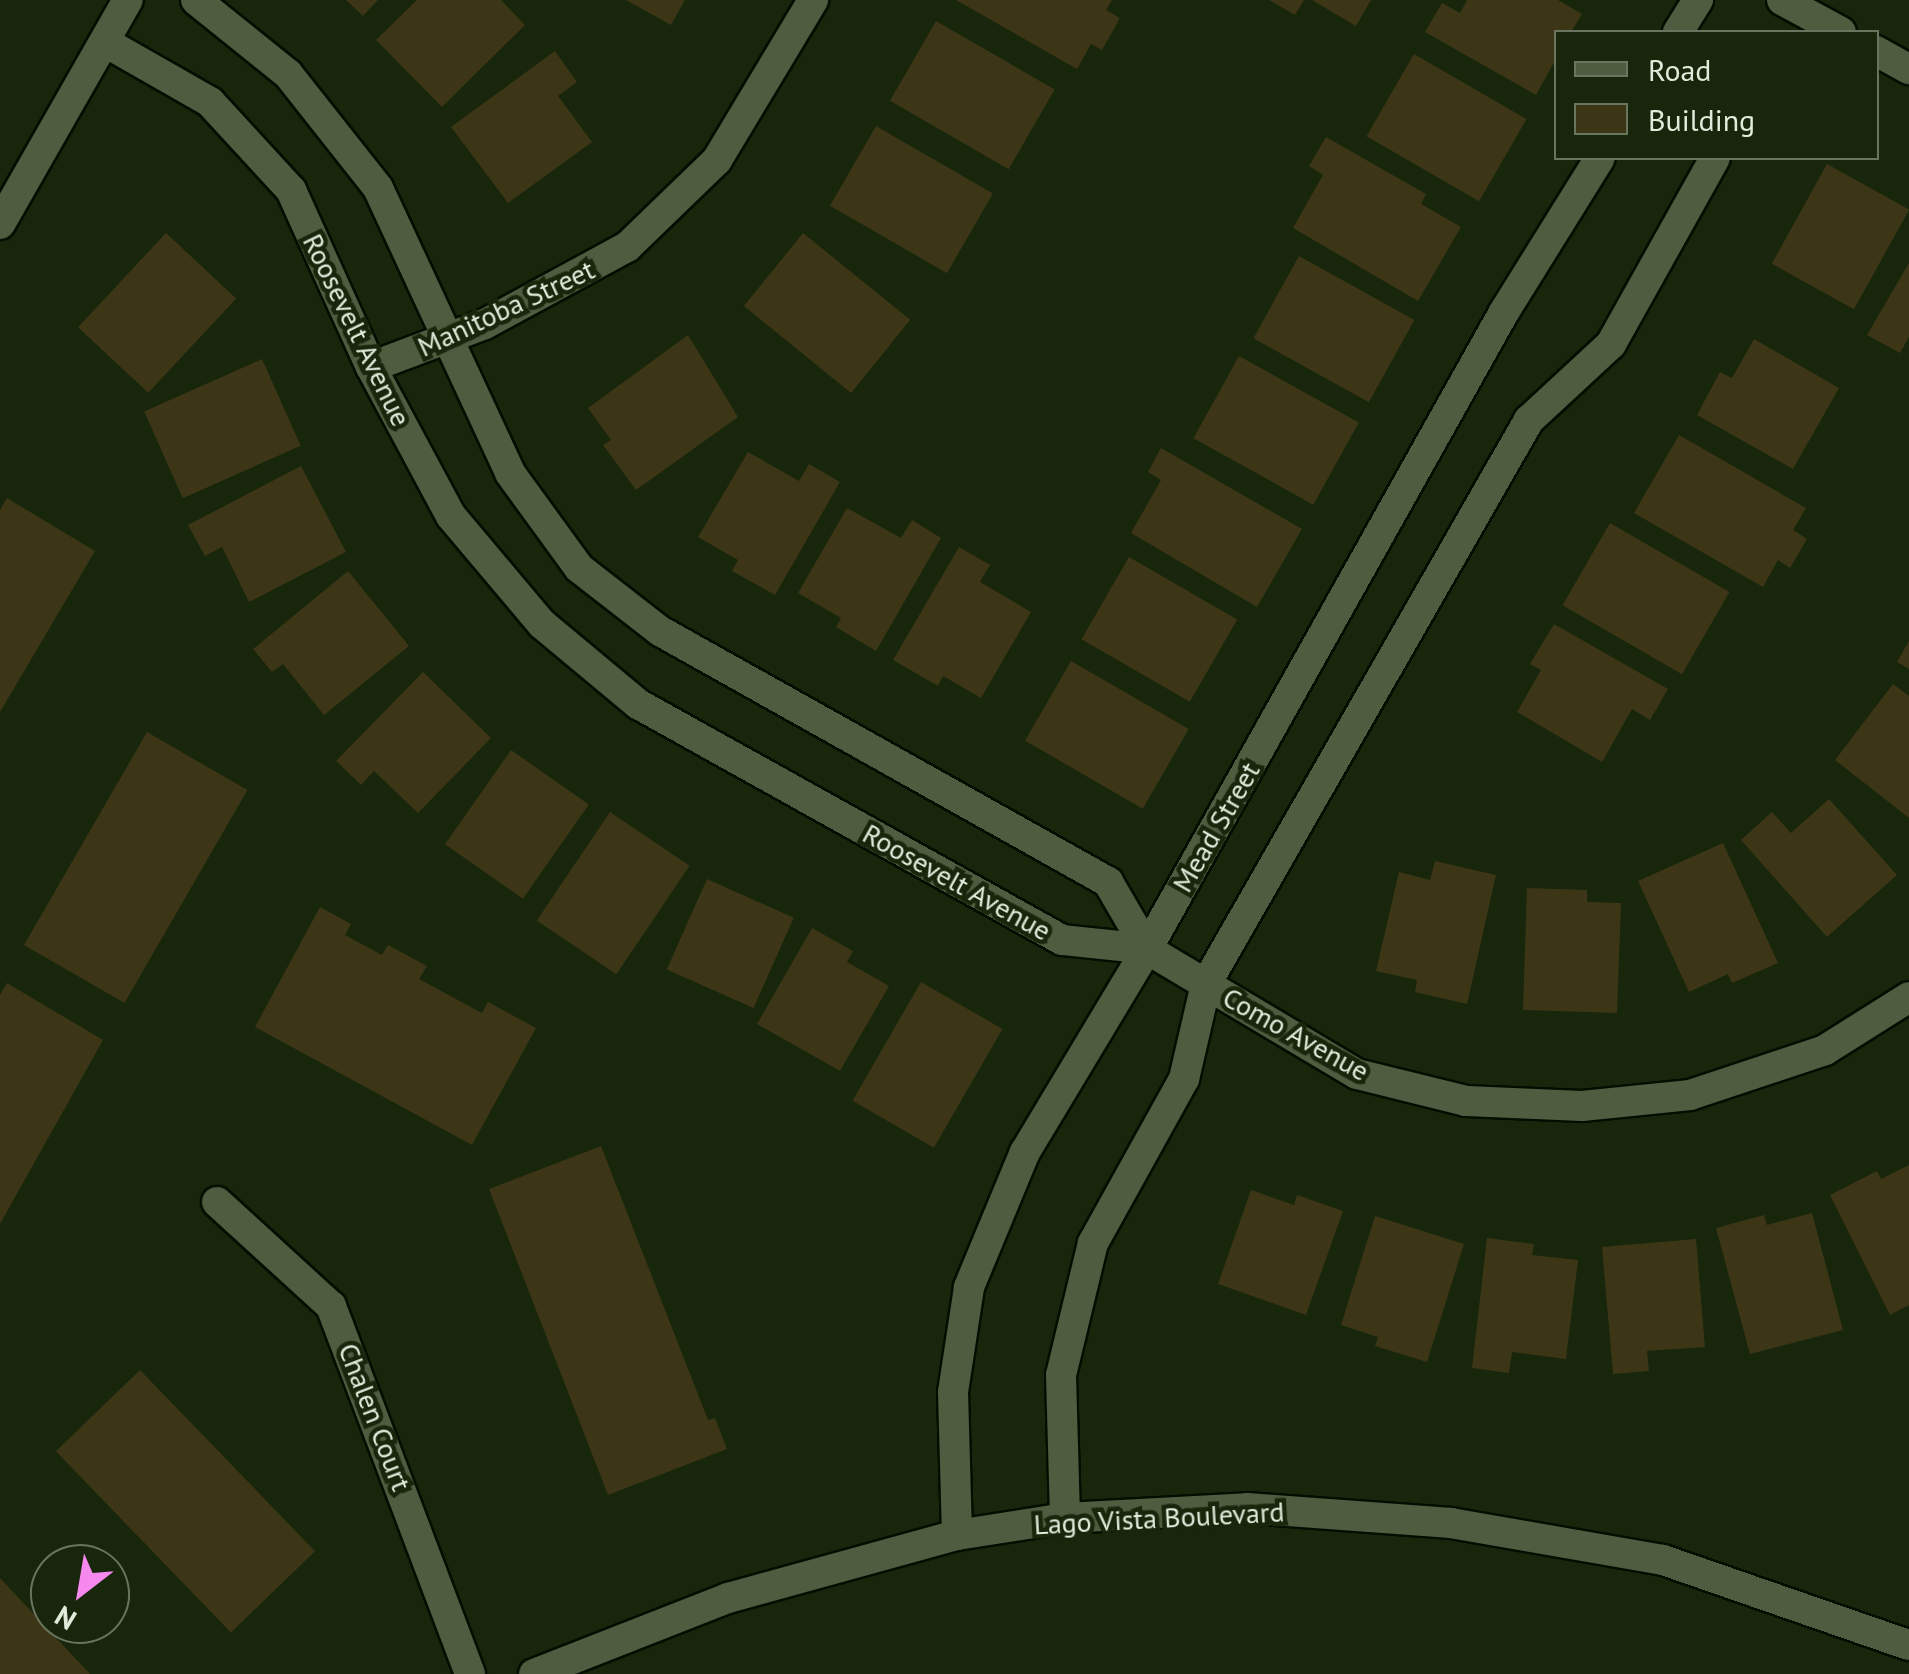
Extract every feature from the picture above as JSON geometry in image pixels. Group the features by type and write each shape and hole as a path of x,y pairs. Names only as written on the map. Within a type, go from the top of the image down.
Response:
{"street":[{"path":"0,224 128,0"},
{"path":"196,0 288,74 378,188 510,472 579,568 660,631 1108,882 1147,949"},
{"name":"Manitoba Street","path":"371,368 448,340 558,289 627,248 680,201 752,108 813,0"},
{"path":"1679,30 1698,0"},
{"path":"1788,14 1835,30"},
{"name":"Roosevelt Avenue","path":"105,42 210,102 291,190 371,368 452,516 542,624 638,704 1062,940 1147,949"},
{"path":"1879,53 1909,68"},
{"name":"Mead Street","path":"957,1535 953,1392 969,1287 1025,1152 1147,949 1504,312 1599,160"},
{"path":"1065,1518 1061,1375 1093,1243 1184,1079 1206,984 1530,420 1612,344 1714,160"},
{"name":"Como Avenue","path":"1147,949 1357,1074 1466,1101 1582,1106 1690,1096 1825,1050 1909,998"},
{"name":"Chalen Court","path":"217,1202 330,1306 470,1674"},
{"name":"Lago Vista Boulevard","path":"534,1674 728,1598 957,1535 1065,1518 1247,1508 1451,1523 1663,1560 1909,1644"}],"building":[{"path":"346,0 378,0 363,16"},
{"path":"417,0 501,0 525,25 442,107 376,40"},
{"path":"626,0 685,0 671,25"},
{"path":"956,0 1112,0 1106,10 1120,18 1102,50 1091,44 1077,69"},
{"path":"1269,0 1304,0 1295,15"},
{"path":"1312,0 1371,0 1356,26"},
{"path":"1467,0 1558,0 1582,14 1572,30 1554,30 1554,63 1536,95 1425,32 1442,3 1460,13"},
{"path":"936,21 1055,90 1009,169 890,101"},
{"path":"555,51 577,82 558,96 592,142 508,203 451,127"},
{"path":"1414,54 1527,119 1479,201 1366,136"},
{"path":"876,126 993,193 947,273 830,206"},
{"path":"1326,137 1426,194 1421,204 1461,227 1418,301 1293,228 1323,175 1309,166"},
{"path":"1827,164 1909,209 1854,309 1772,264"},
{"path":"166,233 236,298 148,393 78,327"},
{"path":"803,233 910,320 851,393 744,306"},
{"path":"1299,256 1414,320 1369,402 1253,338"},
{"path":"1909,263 1909,337 1900,353 1867,335"},
{"path":"688,335 738,417 636,490 603,445 611,440 588,408"},
{"path":"1754,339 1839,388 1793,469 1697,415 1720,372 1732,378"},
{"path":"1239,356 1359,422 1313,505 1193,438"},
{"path":"262,359 301,446 183,498 144,411"},
{"path":"1679,435 1806,508 1793,530 1807,539 1790,568 1778,560 1763,587 1634,513"},
{"path":"1161,448 1302,529 1257,607 1131,533 1161,480 1148,472"},
{"path":"748,452 799,481 809,464 840,482 775,595 732,571 738,560 698,537"},
{"path":"301,466 346,552 249,602 222,547 205,556 188,525"},
{"path":"7,498 95,551 0,712 0,510"},
{"path":"847,508 901,538 912,520 941,538 876,651 836,627 841,618 798,593"},
{"path":"1610,523 1730,592 1682,674 1562,605"},
{"path":"959,547 990,565 980,582 1031,612 981,698 943,676 938,686 893,660"},
{"path":"1129,557 1237,620 1190,702 1082,639"},
{"path":"348,571 409,646 324,715 283,664 272,672 253,649"},
{"path":"1554,624 1668,689 1650,720 1632,709 1602,762 1517,712 1541,670 1530,664"},
{"path":"1909,641 1909,669 1897,662"},
{"path":"1071,661 1189,729 1143,809 1025,741"},
{"path":"423,672 491,738 418,813 374,771 361,785 336,761"},
{"path":"1893,684 1909,696 1909,818 1835,760"},
{"path":"147,732 247,790 124,1003 24,945"},
{"path":"511,750 589,804 523,899 445,844"},
{"path":"1829,799 1897,875 1827,937 1741,840 1772,812 1791,833"},
{"path":"610,812 690,866 616,974 537,921"},
{"path":"1723,843 1778,963 1732,983 1728,974 1689,992 1638,881"},
{"path":"1435,861 1496,875 1467,1004 1415,992 1417,980 1376,971 1399,872 1430,880"},
{"path":"707,879 794,918 754,1008 667,969"},
{"path":"1527,888 1587,890 1587,902 1621,903 1617,1013 1523,1010"},
{"path":"320,907 351,924 345,935 382,955 388,945 427,966 419,979 482,1013 488,1002 536,1028 472,1145 255,1027"},
{"path":"812,928 853,951 847,962 889,986 840,1071 757,1024"},
{"path":"921,982 1002,1029 934,1148 852,1101"},
{"path":"7,983 103,1040 0,1224 0,995"},
{"path":"601,1146 708,1420 715,1418 727,1449 608,1495 489,1189"},
{"path":"1909,1165 1909,1305 1890,1315 1830,1195 1877,1171 1881,1179"},
{"path":"1251,1190 1294,1205 1297,1195 1343,1211 1306,1315 1218,1284"},
{"path":"1812,1213 1843,1330 1750,1354 1716,1228 1764,1215 1767,1225"},
{"path":"1375,1216 1464,1244 1427,1362 1375,1346 1378,1337 1341,1325"},
{"path":"1487,1238 1534,1244 1532,1255 1578,1260 1566,1359 1512,1352 1509,1373 1472,1368"},
{"path":"1696,1239 1705,1347 1647,1351 1649,1371 1613,1374 1602,1247"},
{"path":"140,1370 315,1551 231,1633 56,1451"},
{"path":"0,1578 30,1610 30,1644 62,1644 90,1674 0,1674"}]}
